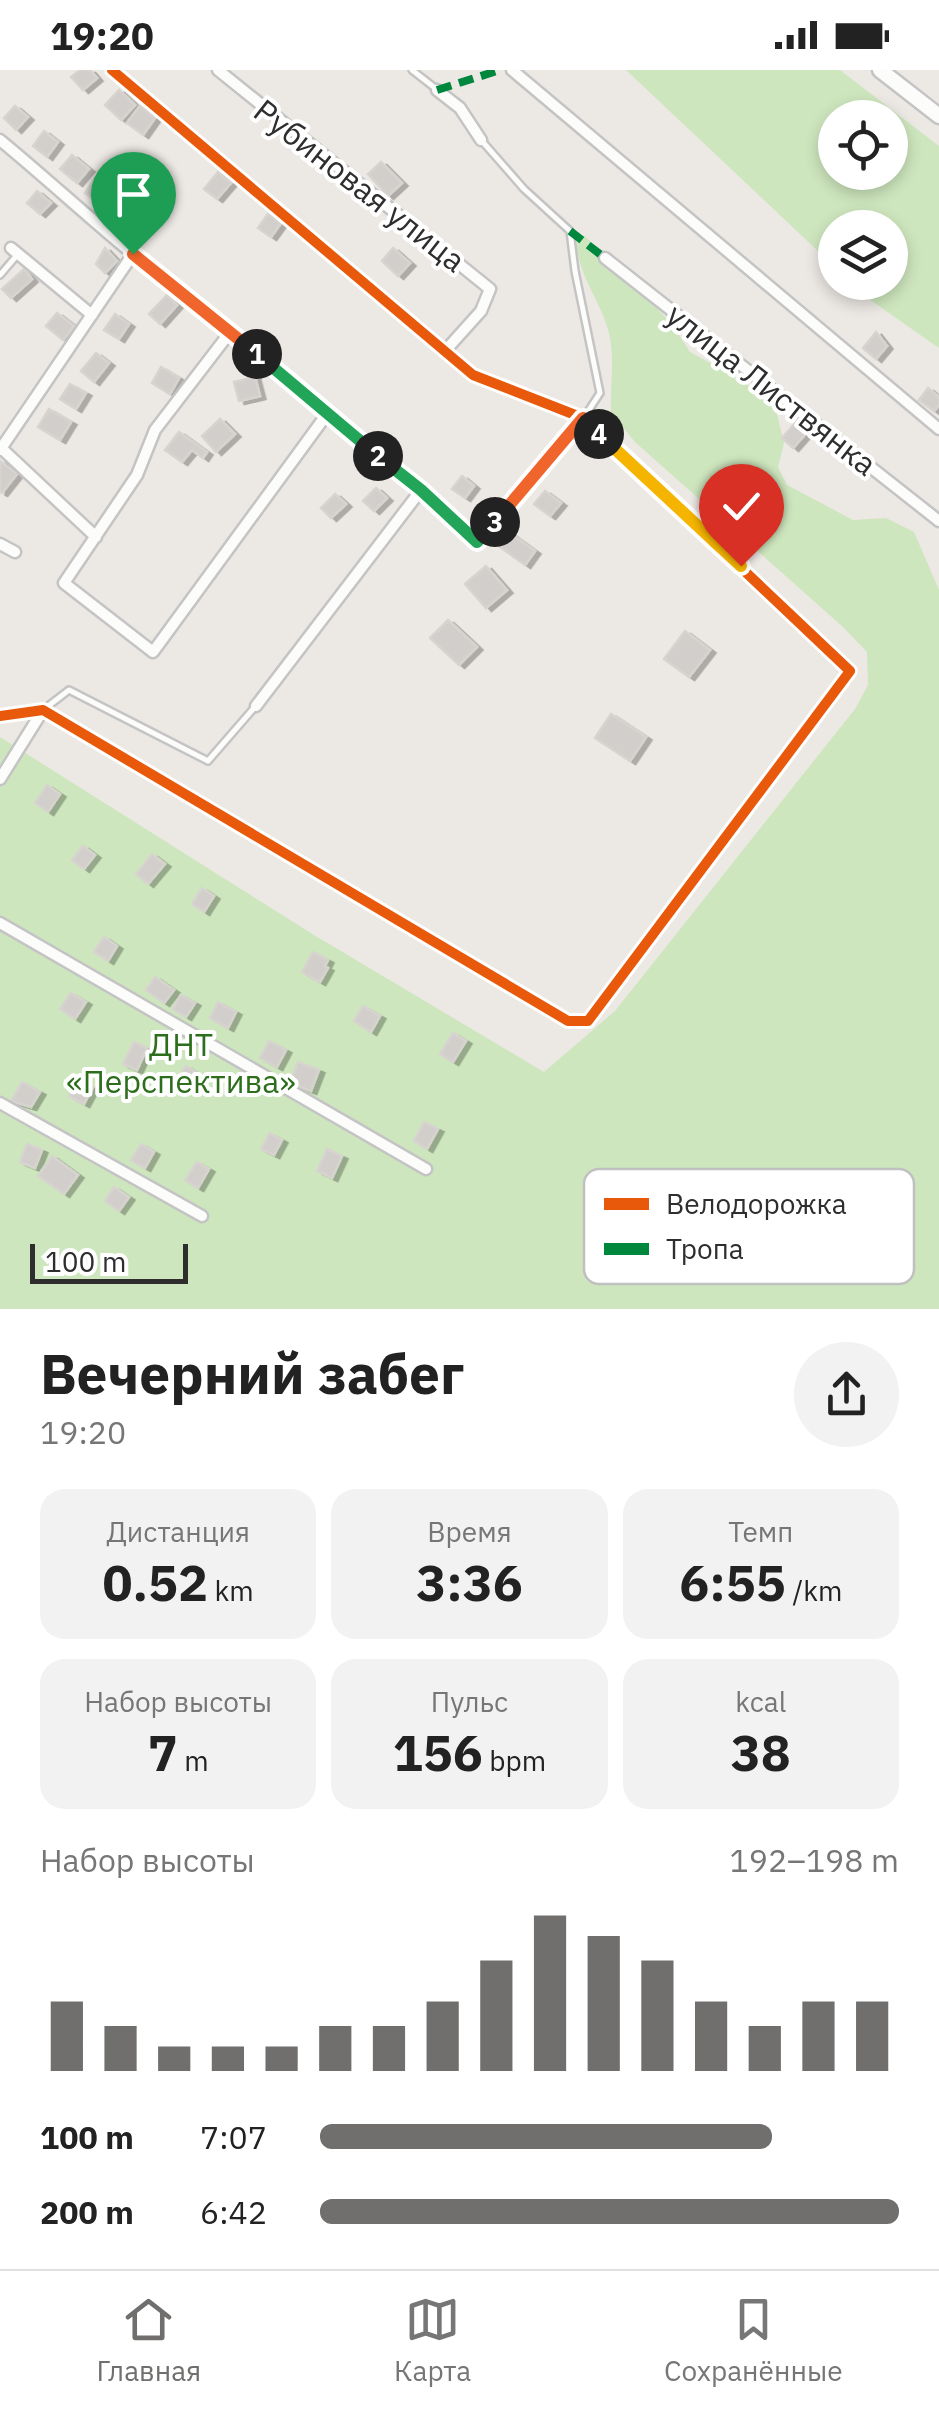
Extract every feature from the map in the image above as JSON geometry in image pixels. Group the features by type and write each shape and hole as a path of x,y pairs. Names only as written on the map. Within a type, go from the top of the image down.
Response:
{"street":[{"path":"0,716 43,710 568,1022 588,1022 850,671 583,418 474,375 112,70"},
{"name":"Рубиновая улица","path":"218,70 490,289 481,311 445,352"},
{"path":"512,70 939,429"},
{"path":"880,70 939,116"},
{"path":"438,90 460,108 482,140"},
{"path":"0,140 421,490 477,542 583,418"},
{"path":"14,251 92,315"},
{"path":"96,537 1,448 133,254"},
{"name":"улица Листвянка","path":"605,258 939,521"},
{"path":"232,331 156,430 138,475 64,583 153,652 327,414"},
{"path":"256,706 421,490"},
{"path":"0,544 15,552"},
{"path":"0,779 43,710"},
{"path":"0,923 426,1169"},
{"path":"0,1102 202,1216"}],"lane":[{"path":"412,70 438,90"},
{"path":"482,140 524,189 570,231 600,393 583,418"},
{"path":"0,274 14,251"},
{"path":"43,710 70,690 208,761 256,706"}],"green space":[{"path":"626,70 840,70 879,100 818,100 818,190 908,190 908,122 939,146 939,348 870,300 908,300 908,210 818,210 818,251"},
{"name":"ДНТ «Перспектива»","path":"577,236 585,236 672,324 690,352 740,379 776,410 784,443 778,467 787,485 853,520 886,518 914,532 939,590 939,1309 0,1309 0,737 314,935 544,1072 615,1011 855,709 868,685 867,652 635,442 611,413 609,333 577,249"}],"building":[{"path":"80,70 90,70 97,78 83,90 71,77"},
{"path":"119,90 135,105 121,120 105,105"},
{"path":"15,106 28,117 16,130 4,118"},
{"path":"140,106 155,118 143,135 127,123"},
{"path":"44,131 58,142 47,157 33,146"},
{"path":"72,155 89,169 77,183 60,169"},
{"path":"381,162 402,183 388,196 368,174"},
{"path":"218,172 231,183 217,199 204,189"},
{"path":"95,178 117,194 106,209 85,193"},
{"path":"37,191 51,203 40,214 27,203"},
{"path":"138,206 154,222 138,238 122,222"},
{"path":"268,214 281,223 271,237 258,228"},
{"path":"105,248 117,261 105,273 96,264"},
{"path":"393,248 410,263 398,276 382,261"},
{"path":"24,269 32,279 11,298 2,289"},
{"path":"167,295 177,305 160,324 149,314"},
{"path":"57,313 74,326 63,340 46,326"},
{"path":"115,314 129,324 119,339 104,330"},
{"path":"876,332 887,346 876,359 863,348"},
{"path":"96,353 109,363 94,382 81,371"},
{"path":"161,367 179,378 170,394 152,383"},
{"path":"255,377 260,396 239,401 234,382"},
{"path":"70,384 86,393 76,409 60,399"},
{"path":"928,388 939,397 934,411 919,400"},
{"path":"49,409 71,422 60,440 38,427"},
{"path":"220,419 235,434 216,452 202,436"},
{"path":"797,421 808,431 793,448 782,438"},
{"path":"179,432 207,452 203,458 192,450 182,462 165,450"},
{"path":"0,461 17,474 2,493 0,492"},
{"path":"462,476 474,486 465,498 452,489"},
{"path":"376,488 387,498 374,511 363,501"},
{"path":"545,491 561,503 550,516 534,504"},
{"path":"335,494 346,504 331,518 321,508"},
{"path":"510,533 535,551 525,565 500,547"},
{"path":"486,566 507,590 486,608 465,584"},
{"path":"448,620 477,647 459,665 430,638"},
{"path":"685,631 710,650 689,677 664,659"},
{"path":"611,714 646,737 630,761 595,738"},
{"path":"47,785 60,794 48,812 35,803"},
{"path":"83,846 95,855 84,869 72,860"},
{"path":"152,854 165,864 148,884 136,874"},
{"path":"202,888 214,896 204,912 192,904"},
{"path":"104,937 117,946 108,961 94,952"},
{"path":"313,952 328,960 320,982 302,972"},
{"path":"155,977 174,990 164,1003 146,990"},
{"path":"71,993 86,1002 75,1019 60,1009"},
{"path":"181,995 195,1003 186,1017 173,1009"},
{"path":"218,1002 236,1012 228,1028 210,1018"},
{"path":"363,1006 380,1016 371,1032 354,1021"},
{"path":"453,1033 466,1041 453,1062 440,1054"},
{"path":"269,1041 286,1050 277,1067 260,1058"},
{"path":"134,1042 147,1048 137,1070 123,1064"},
{"path":"298,1062 319,1070 311,1091 290,1083"},
{"path":"186,1066 197,1073 187,1089 175,1082"},
{"path":"77,1080 93,1087 84,1104 69,1096"},
{"path":"22,1082 40,1092 31,1107 11,1101"},
{"path":"424,1122 438,1129 427,1149 414,1141"},
{"path":"270,1133 282,1140 274,1155 261,1149"},
{"path":"27,1144 42,1150 35,1168 20,1162"},
{"path":"141,1144 154,1152 145,1168 131,1160"},
{"path":"327,1149 342,1156 332,1178 317,1171"},
{"path":"52,1156 78,1175 64,1194 38,1176"},
{"path":"197,1162 209,1169 198,1188 185,1180"},
{"path":"114,1187 129,1197 119,1211 105,1201"}],"marked path":[{"path":"437,90 500,70"},
{"path":"570,231 605,258"}],"cycle path":[{"path":"0,716 43,710 568,1021 588,1021 850,671 583,418 473,375 112,70"}],"route":[{"path":"133,254 232,331 477,542 583,418 741,566"}]}
